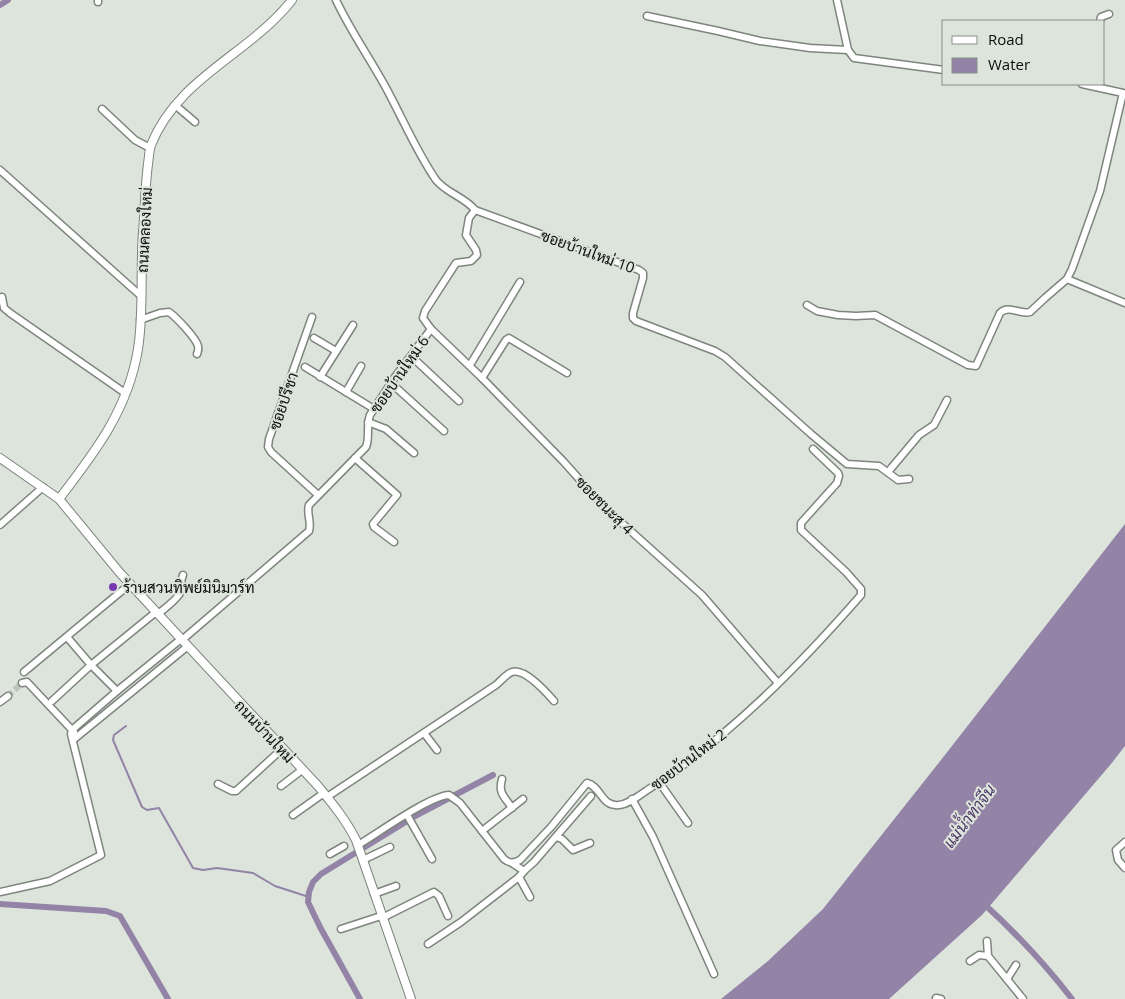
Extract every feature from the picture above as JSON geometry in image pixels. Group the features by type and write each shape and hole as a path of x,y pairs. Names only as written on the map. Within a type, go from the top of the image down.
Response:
{"street":[{"name":"ถนนคลองใหม่","path":"59,499 104,438 116,417 138,350 142,248 150,148 166,116 185,92 277,17 292,0"},
{"name":"ซอยบ้านใหม่ 10","path":"336,0 437,181 469,203 475,210 639,270 643,273 643,278 636,296 633,313 633,318 636,321 724,356 847,464 874,465 898,480 909,479"},
{"path":"837,0 848,50 852,56 858,59 942,70"},
{"path":"1100,20 1101,17 1109,14"},
{"path":"647,16 718,30 760,41 810,48 848,50"},
{"path":"807,305 817,311 838,315 875,315 908,334 975,367 979,363 1000,313 1007,308 1019,312 1030,312 1067,280 1100,191 1123,93 1102,86"},
{"path":"175,105 195,122"},
{"path":"102,109 135,140 150,148"},
{"path":"0,170 141,296"},
{"name":"ซอยบ้านใหม่ 6","path":"184,642 307,534 311,526 308,507 367,443 368,422 374,409 431,329 423,316 444,281 458,261 471,261 477,255 476,250 466,235 469,218 475,210"},
{"path":"1067,280 1125,303"},
{"path":"470,366 520,282"},
{"path":"2,297 3,304 10,313 125,393"},
{"path":"140,320 169,312 196,342 198,346 197,354"},
{"name":"ซอยปรีชา","path":"312,317 269,439 268,447 270,452 318,495"},
{"path":"320,377 353,325"},
{"name":"ซอยชนะสุ 4","path":"431,329 482,378 605,508 702,595 778,683"},
{"path":"314,338 336,351"},
{"path":"482,378 509,338 567,373"},
{"path":"411,356 459,401"},
{"path":"346,392 361,366"},
{"path":"305,367 374,409"},
{"path":"391,383 444,431"},
{"path":"888,472 919,435 934,425 947,400"},
{"path":"368,422 386,428 414,454"},
{"name":"ซอยบ้านใหม่ 2","path":"512,863 520,860 551,827 587,783 594,787 600,796 614,805 632,799 659,782 718,738 778,683 832,628 862,592 846,572 804,535 801,530 801,523 837,483 839,476 813,449"},
{"name":"ถนนบ้านใหม่","path":"0,458 59,499 130,584 326,795 344,819 351,844 363,860 411,999"},
{"path":"355,458 397,496 373,524 374,527 394,542"},
{"path":"0,525 43,487"},
{"path":"52,701 92,665 180,595 182,575"},
{"path":"24,672 130,584"},
{"path":"67,637 117,691"},
{"path":"72,730 117,691 184,642"},
{"path":"76,738 184,642"},
{"path":"293,815 496,686 510,673 522,674 538,684 554,701"},
{"path":"0,892 50,881 101,855 77,762 76,738 72,730 26,682 22,683"},
{"path":"0,702 8,696"},
{"path":"424,733 437,750"},
{"path":"218,784 232,791 236,790 282,749"},
{"path":"280,786 302,770"},
{"path":"502,779 500,791 512,808"},
{"path":"659,782 688,823"},
{"path":"330,854 440,797 449,795 460,803 504,859 524,871"},
{"path":"428,944 461,922 519,877 591,796"},
{"path":"482,831 523,799"},
{"path":"632,799 653,837 714,974"},
{"path":"407,814 432,859"},
{"path":"556,836 573,850 590,843"},
{"path":"1125,842 1116,850 1116,855 1125,868"},
{"path":"363,860 390,847"},
{"path":"519,877 530,897"},
{"path":"374,894 396,886"},
{"path":"341,929 382,917 434,892 439,896 448,916"},
{"path":"987,941 988,956 1023,999"},
{"path":"970,961 979,956 988,956"},
{"path":"1007,979 1016,965"}],"water":[{"name":"แม่น้ำท่าจีน","path":"1125,524 1125,746 1111,764 982,915 889,999 721,999 768,961 823,909"}],"waterway":[{"path":"0,5 8,0"},
{"path":"126,726 114,735 113,740 142,807 147,810 159,808 193,868 203,870 217,868 253,873 275,886 309,897"},
{"path":"360,999 308,902 313,882 321,874 417,815 493,775"},
{"path":"983,903 1030,949 1072,999"},
{"path":"0,904 106,911 120,916 168,999"}],"tunnel":[{"path":"8,696 22,683"}],"place":[{"name":"ร้านสวนทิพย์มินิมาร์ท","path":"113,587"}]}
